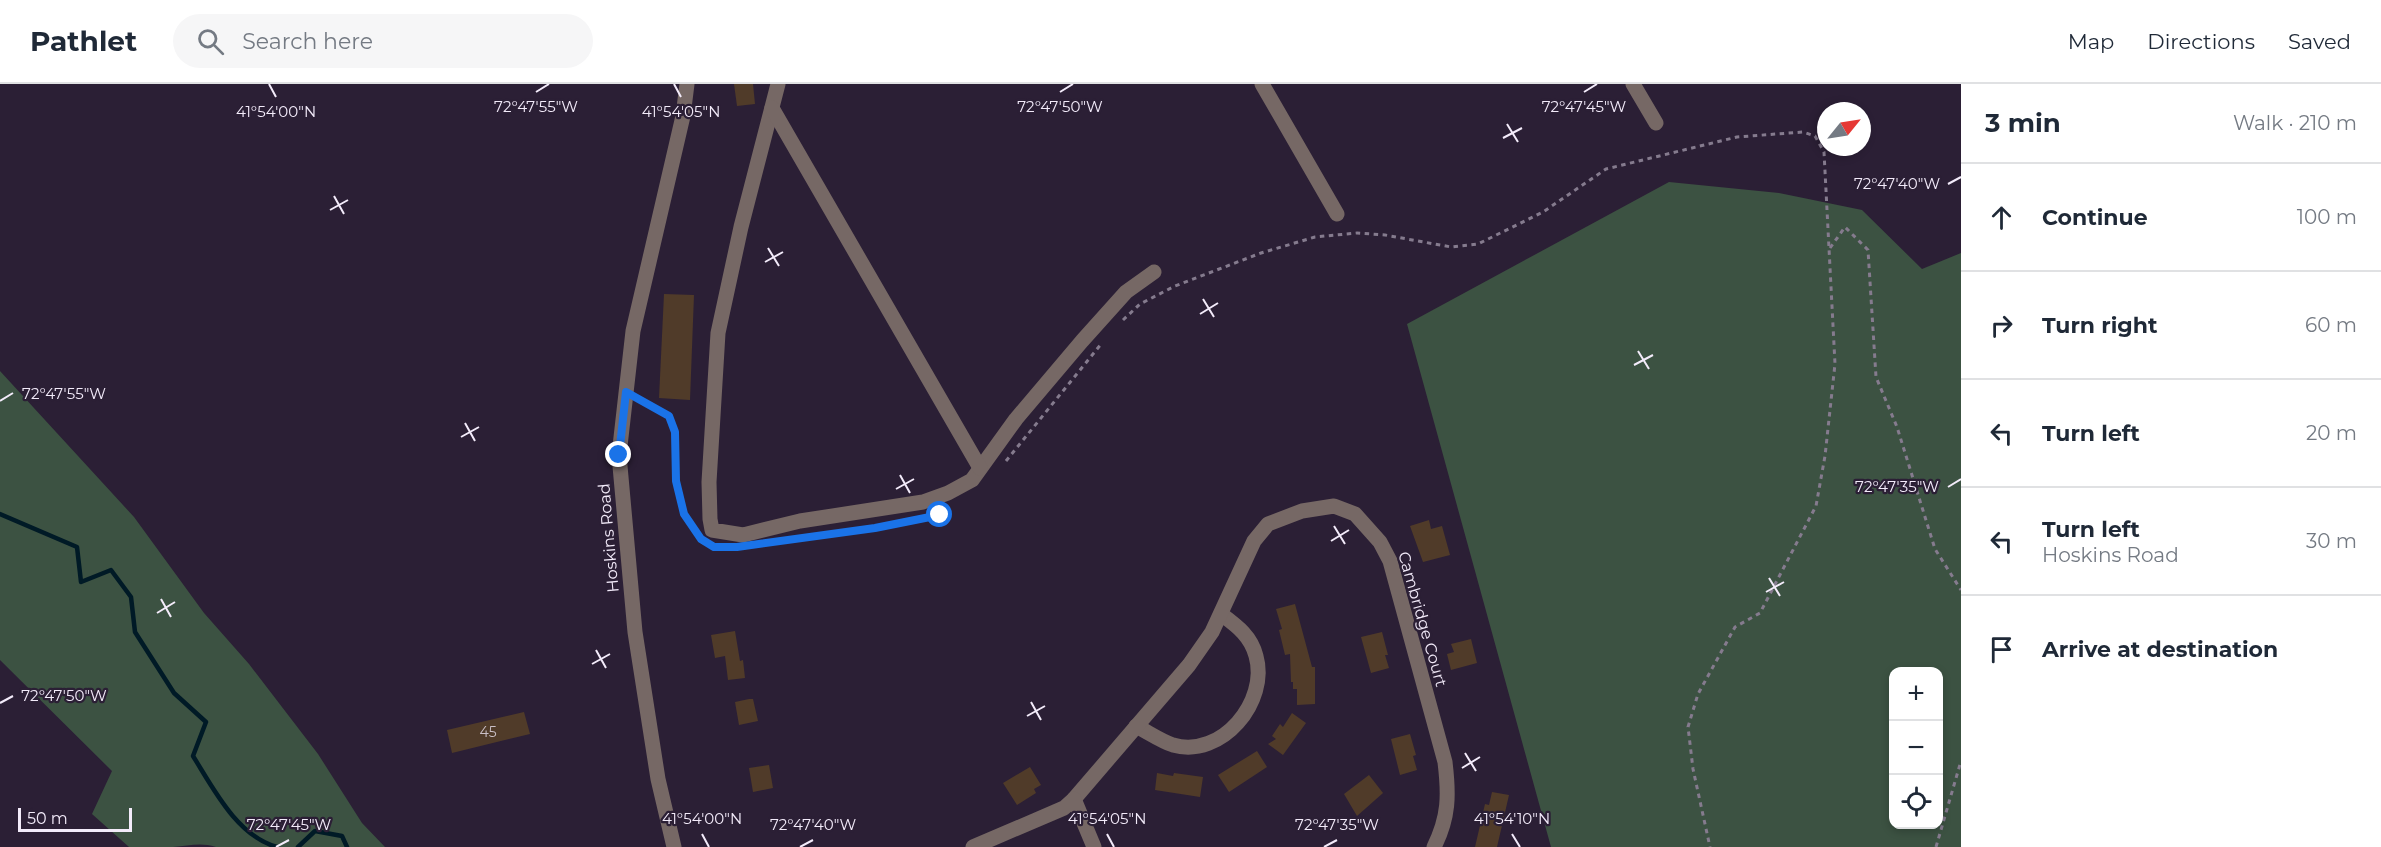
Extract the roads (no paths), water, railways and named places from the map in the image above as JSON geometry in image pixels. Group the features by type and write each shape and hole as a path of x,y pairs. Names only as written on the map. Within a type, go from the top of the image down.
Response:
{"street":[{"name":"Hoskins Road","path":"674,847 658,779 630,587 619,455 633,331 683,116 687,84"},
{"path":"778,84 741,227 718,333 709,482 712,530 742,535 800,521 923,502 948,493 972,480 1016,419 1111,308 1126,292 1154,272"},
{"path":"1262,84 1337,214"},
{"path":"1633,84 1656,123"},
{"path":"772,108 980,468"},
{"name":"Cambridge Court","path":"973,847 1064,808 1074,799 1190,665 1212,632 1254,541 1268,524 1302,511 1334,506 1354,514 1380,542 1390,561 1445,762 1449,796 1442,831 1434,847"},
{"path":"1136,726 1174,746 1196,746 1227,734 1241,719 1257,691 1257,657 1244,631 1221,614"},
{"path":"1074,799 1094,847"}],"waterway":[{"path":"0,514 77,547 81,582 111,570 131,597 135,632 174,693 206,722 193,756 218,796 238,822 250,833 277,847"},
{"path":"298,847 315,831 342,836 347,847"}]}
